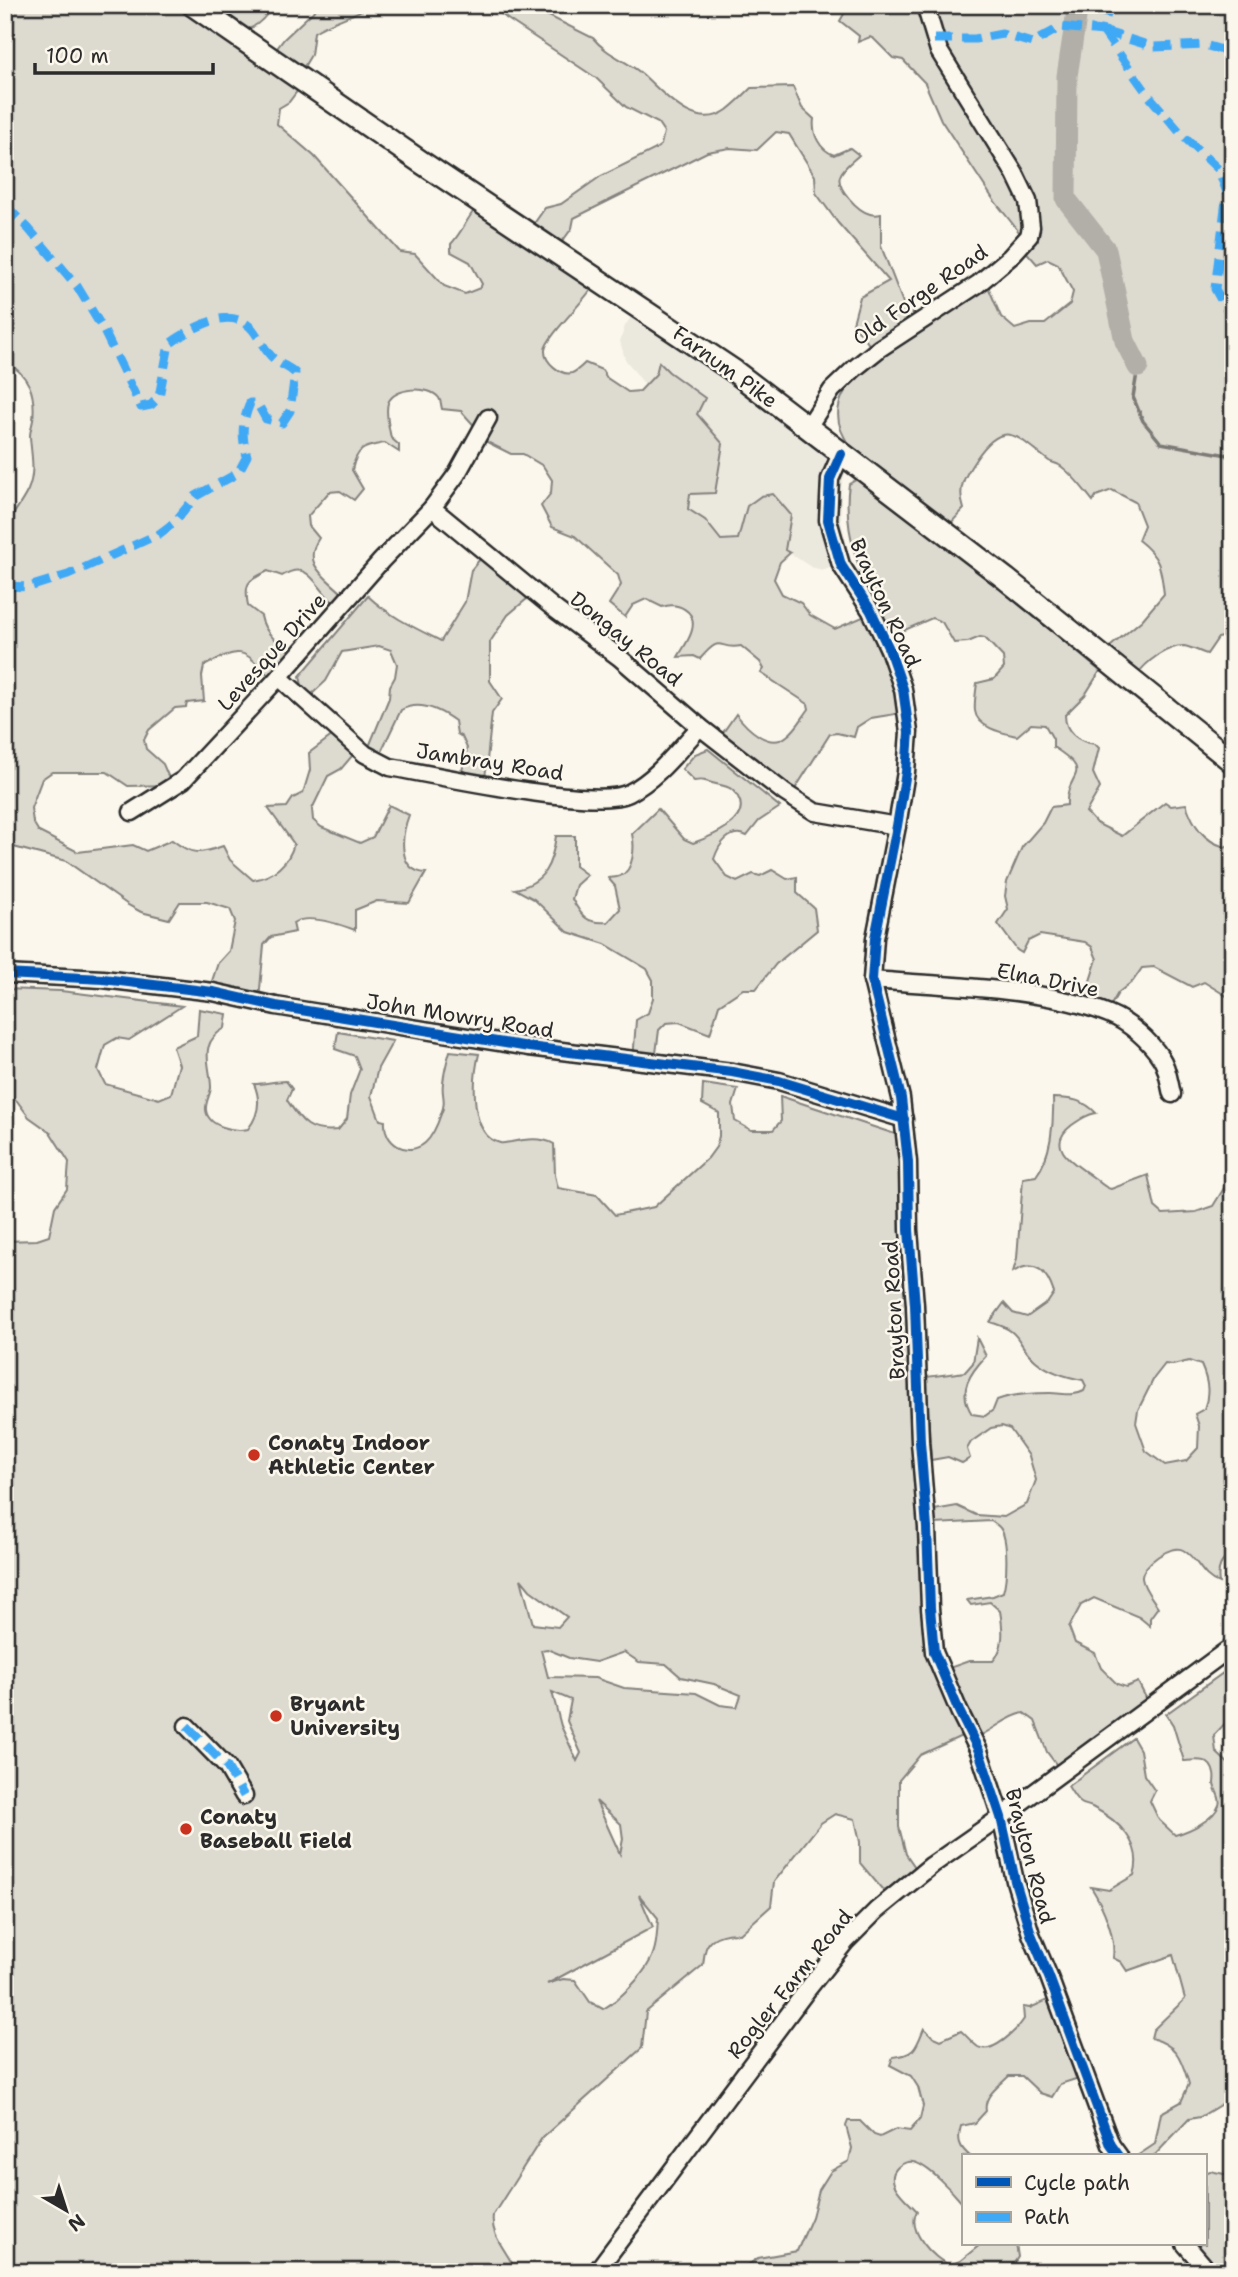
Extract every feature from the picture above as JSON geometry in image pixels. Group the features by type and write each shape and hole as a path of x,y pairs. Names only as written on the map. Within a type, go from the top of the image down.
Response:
{"main road":[{"name":"Farnum Pike","path":"193,5 421,162 734,371 1006,579 1233,762"}],"street":[{"name":"Old Forge Road","path":"808,427 832,390 855,368 880,348 986,278 1029,236 1031,227 1028,201 939,51 925,5"},
{"path":"432,508 457,474 488,418"},
{"name":"Brayton Road","path":"841,454 830,478 828,520 841,565 871,611 889,649 903,689 909,732 906,772 875,938 872,979 895,1069 908,1162 920,1442 934,1652 979,1751 1001,1817 1015,1881 1031,1934 1111,2145 1118,2154"},
{"name":"Levesque Drive","path":"132,812 183,780 432,508"},
{"name":"Dongay Road","path":"432,508 785,793 815,812 897,826"},
{"name":"Jambray Road","path":"279,677 365,754 390,767 557,795 598,799 626,794 651,780 700,727"},
{"name":"John Mowry Road","path":"5,974 100,979 213,992 276,1006 528,1047 732,1072 779,1081 904,1119"},
{"name":"Elna Drive","path":"872,979 1012,992 1069,1001 1111,1015 1146,1039 1163,1061 1172,1094"},
{"name":"Rogler Farm Road","path":"596,2272 846,1941 877,1910 932,1865 1233,1646"},
{"path":"187,1726 228,1767 244,1796"},
{"path":"1187,2246 1209,2272"}],"shaded area":[{"path":"5,5 173,5 298,90 289,102 279,108 277,124 314,156 400,252 415,254 444,286 465,294 480,288 482,284 470,262 451,252 451,244 475,209 592,288 547,344 547,359 558,370 568,373 576,371 585,363 602,370 607,378 628,392 640,391 656,374 659,362 705,398 697,414 723,444 715,493 690,494 688,509 705,520 721,540 738,539 747,506 761,496 773,494 791,515 785,550 790,553 780,562 774,579 782,594 801,603 810,615 835,629 865,616 902,706 902,713 871,718 857,727 854,737 830,734 795,789 722,734 736,714 758,736 773,741 780,740 796,727 809,709 808,704 761,673 764,669 760,662 741,646 717,644 700,659 694,656 678,657 688,640 693,623 692,617 684,609 662,607 646,599 633,605 625,617 609,604 621,585 618,575 575,536 552,527 541,506 551,493 552,480 543,466 523,454 511,454 481,439 480,432 461,411 442,409 440,399 434,394 420,390 404,391 392,398 387,407 391,438 399,445 399,452 385,443 362,449 352,470 363,489 354,500 340,491 329,492 308,516 309,526 319,538 314,547 314,563 323,576 344,595 336,605 306,573 291,571 282,576 268,571 255,577 247,587 248,606 261,616 272,637 292,653 270,677 253,660 240,653 226,655 204,666 204,701 175,708 149,730 144,740 146,749 163,764 172,785 128,786 107,772 52,772 42,779 31,808 33,822 39,832 78,852 133,845 146,851 172,840 197,852 223,846 230,860 253,880 273,872 284,863 294,844 268,808 287,807 293,798 303,793 310,770 309,753 337,732 358,749 341,769 328,776 312,809 313,820 321,827 360,843 373,837 389,805 409,815 403,842 406,859 417,871 426,873 409,903 377,901 355,910 355,930 315,919 299,920 293,923 295,932 271,937 264,945 259,1000 208,993 218,963 229,951 235,921 230,909 207,902 180,902 169,919 141,912 66,861 10,846 5,842 5,527 23,500 32,476 30,436 34,410 32,393 25,379 5,361 8,325 5,321"},
{"path":"205,5 239,5 241,8 257,5 269,12 252,28 244,30 230,25"},
{"path":"320,5 372,5 314,32 311,55 302,70 275,51"},
{"path":"491,5 527,5 593,38 641,73 680,107 703,117 715,116 727,110 751,88 793,87 802,108 814,119 815,135 824,149 834,155 850,148 859,155 841,173 841,187 865,212 881,214 881,246 903,303 915,315 871,347 853,323 860,297 889,281 838,223 816,193 815,176 789,134 776,132 757,150 730,148 707,152 574,218 572,228 559,246 531,228 545,208 561,204 601,176 661,145 664,132 658,123 626,107 596,78 506,18"},
{"path":"849,5 1233,5 1233,639 1228,636 1218,638 1207,654 1184,646 1170,649 1151,660 1136,676 1105,651 1142,620 1164,594 1158,563 1138,540 1144,525 1135,502 1112,490 1096,496 1093,501 1064,468 1049,461 1020,439 1004,435 995,438 986,446 965,477 961,495 964,509 949,525 850,446 843,435 839,424 840,404 843,394 857,376 866,367 987,284 1001,317 1015,329 1031,324 1045,324 1070,304 1073,292 1058,264 1048,259 1037,264 1022,247 1023,237 993,199 941,120 925,83 903,60 893,58 874,39 870,37 858,42 859,36 840,21"},
{"path":"637,308 851,455 842,482 841,497 841,521 850,558 823,570 811,567 785,550 791,515 747,506 739,539 721,540 705,520 688,509 690,494 715,493 723,444 696,414 660,362 656,374 645,385 625,359 620,341 625,326"},
{"path":"861,477 871,482 1100,671 1085,695 1065,715 1067,726 1074,735 1099,748 1093,773 1100,788 1086,812 1096,823 1122,836 1165,802 1171,806 1186,804 1196,825 1211,841 1225,847 1233,843 1233,1000 1204,982 1192,987 1154,967 1142,968 1133,981 1118,993 1107,1012 1082,1006 1097,959 1092,947 1085,942 1040,935 1028,941 1022,953 998,924 1008,909 1005,896 1007,882 1022,847 1043,823 1051,807 1067,805 1076,769 1066,756 1053,747 1053,739 1045,725 1031,724 1017,736 992,729 977,717 977,683 994,679 1004,668 1003,657 985,638 954,643 942,622 932,618 889,637 872,600 852,544 849,484"},
{"path":"480,559 528,598 508,615 490,642 490,681 502,699 492,713 485,779 461,776 467,748 462,737 457,734 455,721 443,713 422,706 401,710 379,756 368,749 395,677 397,664 391,650 379,646 342,652 326,681 310,696 303,691 300,676 368,596 393,616 441,641 465,602 471,570"},
{"path":"708,749 780,807 759,821 747,836 735,834 726,839 714,859 727,877 737,882 753,874 760,876 772,870 787,879 797,877 797,893 814,908 817,930 776,964 756,989 743,989 719,1005 710,1034 679,1022 666,1023 659,1030 655,1061 633,1061 636,1020 648,1013 653,998 653,980 647,969 605,944 568,932 534,899 515,889 534,882 545,871 556,836 575,836 575,866 587,875 576,885 572,899 586,918 595,922 608,922 620,909 615,886 608,878 619,877 628,869 633,851 632,834 658,809 684,839 693,843 727,827 739,813 741,806 738,797 731,789 704,781 694,781 682,769 695,754"},
{"path":"5,989 61,991 182,1006 129,1040 117,1038 105,1045 98,1070 105,1084 159,1099 171,1094 179,1065 173,1047 197,1036 199,1009 227,1014 225,1028 216,1034 208,1048 211,1088 206,1107 212,1121 236,1130 248,1129 255,1118 258,1096 254,1084 286,1081 292,1089 287,1100 302,1120 319,1130 338,1130 347,1119 350,1095 360,1069 355,1056 335,1049 338,1032 393,1041 378,1068 371,1096 380,1120 385,1121 385,1129 392,1142 404,1148 418,1147 430,1137 443,1109 443,1079 450,1051 479,1054 475,1091 478,1118 483,1130 490,1138 501,1143 534,1139 554,1144 558,1188 597,1195 615,1215 654,1207 708,1158 716,1147 719,1113 702,1104 703,1084 738,1089 733,1105 735,1121 751,1130 773,1130 781,1121 780,1096 898,1135 924,1633 937,1679 964,1735 920,1755 899,1780 899,1827 906,1854 917,1870 887,1895 860,1863 860,1842 855,1819 835,1814 821,1823 774,1882 771,1906 740,1934 726,1934 709,1942 703,1965 646,2012 642,2048 542,2138 493,2215 494,2231 516,2272 5,2272 5,1241 37,1240 49,1236 55,1207 67,1189 69,1162 50,1132 29,1117 17,1101 5,1092","holes":["521,1579 530,1590 567,1617 558,1627 533,1624","547,1649 569,1658 596,1662 624,1652 639,1662 666,1664 681,1677 714,1684 741,1695 737,1707 720,1705 696,1693 624,1688 595,1678 548,1677 541,1650","552,1692 571,1700 567,1721 581,1753 577,1761 561,1726","596,1801 621,1824 623,1839 620,1854","639,1895 658,1918 655,1946 646,1968 629,1988 603,2009 590,2002 575,1980 563,1979 547,1984 653,1927"]},
{"path":"1053,1098 1077,1101 1096,1113 1081,1119 1064,1133 1061,1148 1071,1161 1111,1189 1148,1175 1155,1207 1163,1214 1196,1212 1213,1206 1229,1180 1233,1179 1233,1552 1220,1565 1219,1583 1208,1576 1183,1550 1172,1550 1158,1556 1146,1567 1142,1578 1158,1607 1150,1618 1150,1626 1139,1617 1094,1598 1081,1605 1069,1627 1075,1643 1095,1653 1101,1668 1117,1684 1126,1687 1138,1682 1148,1702 1059,1768 1047,1752 1035,1721 1024,1713 977,1737 946,1669 969,1661 993,1661 997,1656 1002,1638 1000,1611 990,1602 971,1605 967,1600 1003,1592 1006,1550 1003,1533 991,1521 935,1524 934,1510 957,1506 976,1515 1004,1517 1027,1504 1036,1480 1029,1456 1010,1429 1002,1426 991,1428 971,1442 967,1449 970,1458 962,1463 948,1457 931,1460 926,1377 965,1372 973,1363 977,1338 986,1356 967,1383 966,1398 972,1414 985,1416 993,1410 997,1400 1010,1396 1037,1393 1072,1394 1084,1391 1086,1386 1083,1380 1041,1365 1029,1355 1014,1334 990,1322 1004,1303 1013,1313 1027,1317 1048,1302 1054,1293 1040,1269 1028,1266 1013,1272 1017,1258 1023,1178 1036,1176 1045,1159 1052,1129","holes":["1189,1361 1201,1365 1208,1393 1204,1409 1195,1414 1199,1426 1198,1448 1186,1461 1165,1465 1146,1451 1136,1423 1138,1410 1154,1378 1165,1364"]},
{"path":"1223,1673 1230,1683 1233,1715 1214,1735 1216,1752 1233,1768 1233,2097 1200,2117 1189,2119 1156,2154 1140,2154 1155,2144 1161,2113 1181,2102 1189,2084 1184,2067 1173,2049 1151,2038 1153,2030 1185,1999 1173,1955 1127,1971 1121,1962 1113,1958 1113,1940 1108,1921 1091,1887 1109,1890 1134,1875 1135,1853 1132,1843 1119,1826 1102,1812 1079,1802 1068,1786 1133,1738 1140,1750 1144,1775 1155,1791 1150,1801 1159,1820 1175,1835 1207,1820 1220,1803 1212,1769 1207,1762 1184,1761 1173,1725 1166,1714"},
{"path":"1054,1997 1085,2076 1060,2084 1052,2097 1040,2093 1022,2076 1009,2076 989,2096 986,2111 975,2123 961,2126 960,2143 968,2154 962,2154 962,2203 940,2180 919,2164 901,2164 893,2179 902,2196 917,2211 915,2227 918,2235 936,2257 950,2265 960,2261 979,2246 1016,2246 1018,2257 1008,2272 747,2272 748,2265 758,2258 797,2251 812,2217 819,2190 831,2171 849,2161 852,2148 846,2126 848,2121 860,2121 874,2135 880,2137 896,2129 910,2131 920,2119 923,2106 918,2087 911,2076 890,2065 893,2057 914,2049 924,2028 941,2040 961,2031 978,2047 990,2048 1004,2040 1021,2024 1024,2019 1023,2007 1030,2008"},
{"path":"1233,2171 1233,2272 1213,2272 1193,2246 1206,2246 1206,2173 1224,2174"}],"waterway":[{"path":"1070,5 1077,11 1067,76 1066,199 1106,250 1125,341 1138,367"},
{"path":"1138,367 1133,397 1143,421 1161,443 1233,456"}],"marked path":[{"path":"934,39 975,39 1002,34 1032,43 1061,27 1103,31 1109,5"},
{"path":"1103,31 1149,96 1184,137 1218,169 1227,192 1215,289 1233,321"},
{"path":"1103,31 1154,47 1204,45 1233,53"},
{"path":"5,205 77,286 103,329 141,407 151,405 159,397 169,344 211,321 233,319 244,322 273,358 295,373 290,411 282,423 266,419 257,403 250,403 243,429 247,456 238,473 196,496 175,522 159,534 68,575 29,587 5,586"},
{"path":"187,1726 227,1767 244,1796"}],"cycle path":[{"path":"841,454 830,479 828,520 841,565 871,611 889,649 903,689 909,732 906,772 875,938 872,980 901,1098 908,1162 920,1442 934,1652 979,1751 1001,1817 1015,1881 1031,1934 1111,2145 1118,2154"},
{"path":"5,974 103,979 213,992 276,1006 529,1047 732,1072 779,1081 904,1119"}],"place":[{"name":"Conaty Indoor Athletic Center","path":"254,1455"},
{"name":"Bryant University","path":"276,1716"},
{"name":"Conaty Baseball Field","path":"186,1829"}]}
